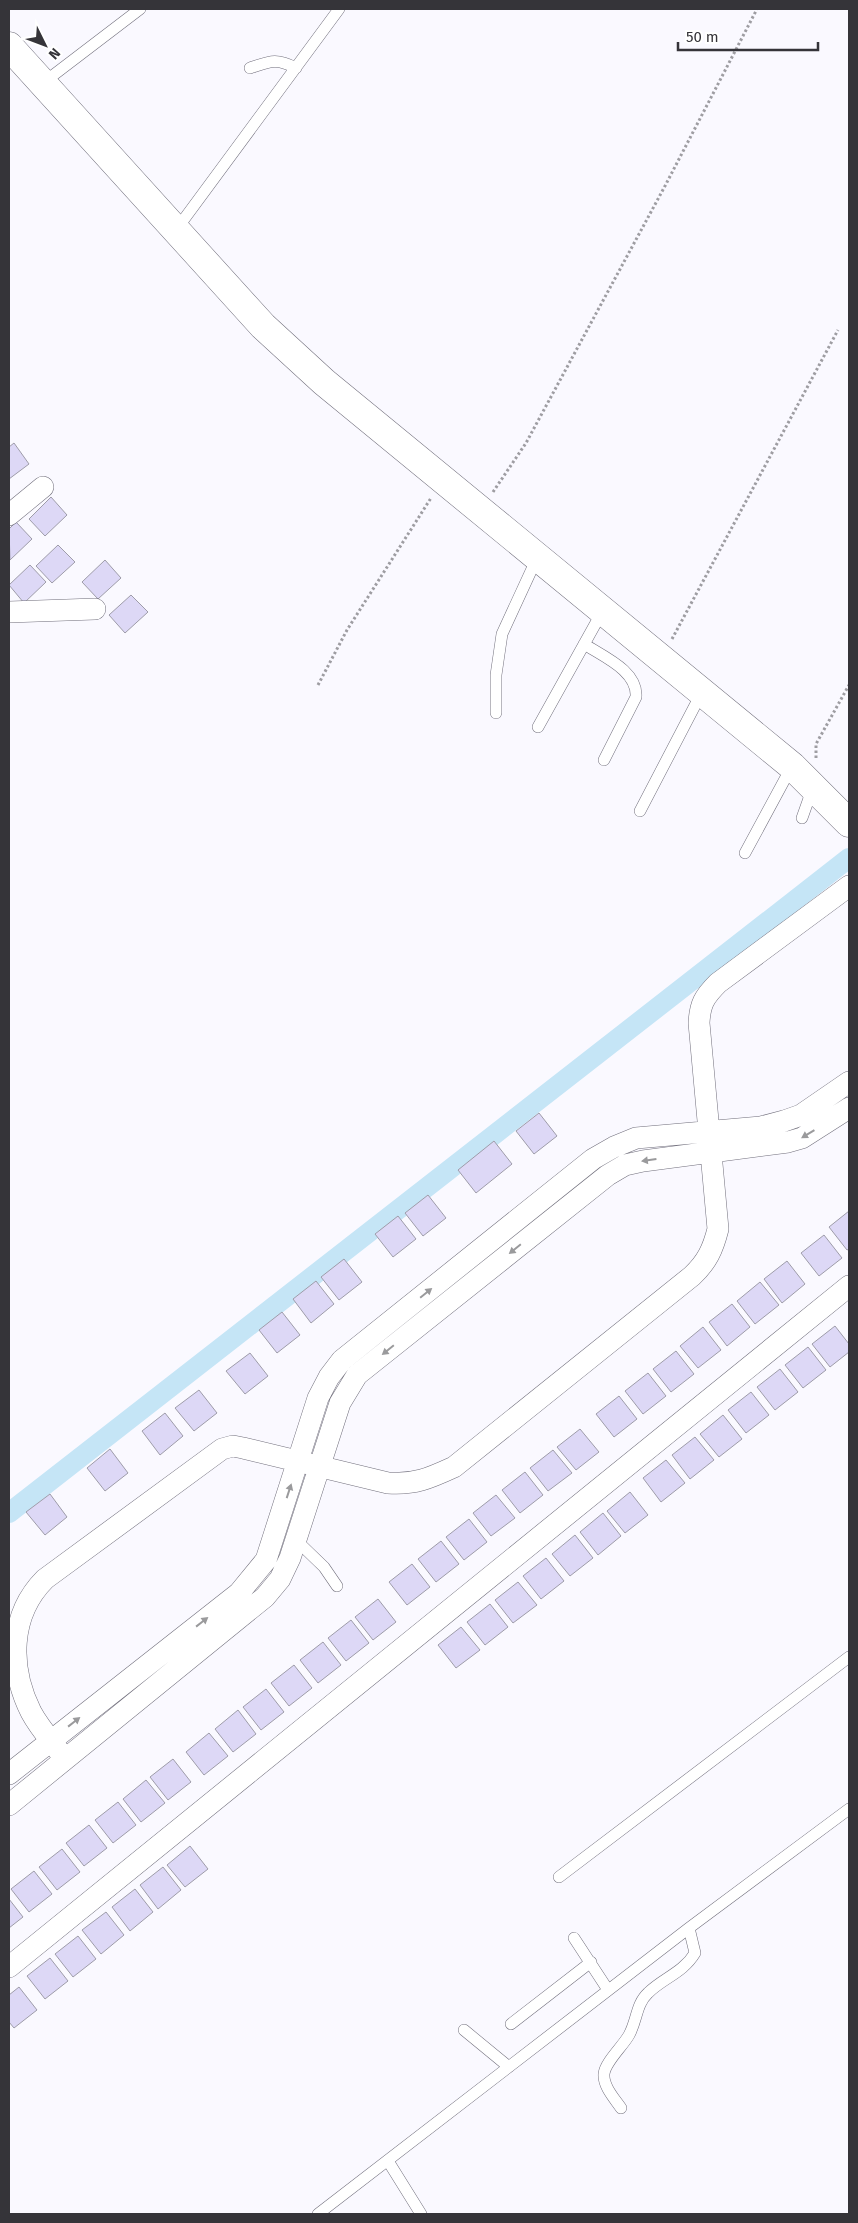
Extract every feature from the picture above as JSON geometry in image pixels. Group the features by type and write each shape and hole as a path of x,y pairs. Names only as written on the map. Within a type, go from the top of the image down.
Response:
{"street":[{"path":"9,46 263,326 369,420 792,766 848,822"},
{"path":"9,515 43,487"},
{"path":"9,612 95,609"},
{"path":"65,1760 32,1713 21,1686 16,1663 16,1640 21,1616 32,1592 44,1579 222,1449 233,1446 243,1448 388,1483 408,1484 432,1477 454,1467 706,1263 714,1246 718,1229 699,1023 700,1007 718,983 849,886"},
{"path":"9,1774 245,1586 266,1560 318,1398 329,1377 342,1360 593,1159 614,1147 636,1138 761,1127 784,1121 801,1115 849,1082"},
{"path":"9,1805 265,1598 280,1579 296,1540 340,1402 357,1375 608,1175 625,1165 788,1142 802,1138 849,1108"},
{"path":"9,1967 849,1286"}],"lane":[{"path":"43,83 140,9"},
{"path":"176,230 296,68 336,10"},
{"path":"250,68 272,61 282,61 296,68"},
{"path":"496,713 496,675 502,634 537,558"},
{"path":"538,727 602,612"},
{"path":"584,644 625,672 633,679 636,689 636,697 604,760"},
{"path":"640,812 702,692"},
{"path":"745,853 792,766"},
{"path":"802,818 814,786"},
{"path":"296,1540 324,1567 337,1586"},
{"path":"559,1876 849,1657"},
{"path":"318,2214 689,1928 849,1809"},
{"path":"621,2108 607,2089 604,2074 607,2064 621,2049 631,2032 640,2002 648,1992 688,1965 692,1959 695,1953 689,1928"},
{"path":"574,1938 608,1990"},
{"path":"511,2024 591,1962"},
{"path":"464,2030 509,2067"},
{"path":"388,2161 421,2214"}],"path":[{"path":"480,512 526,443 665,186 757,9"},
{"path":"661,660 838,330"},
{"path":"318,685 347,630 442,480"},
{"path":"814,786 816,744 849,685"}],"building":[{"path":"14,443 29,464 9,479 9,447"},
{"path":"51,497 67,515 45,536 29,519"},
{"path":"16,522 32,539 10,560 9,529"},
{"path":"58,545 75,562 52,583 36,566"},
{"path":"105,560 121,578 98,599 82,582"},
{"path":"30,565 46,582 24,603 9,585"},
{"path":"131,595 148,612 125,633 109,615"},
{"path":"539,1113 557,1136 534,1154 516,1131"},
{"path":"494,1141 512,1164 476,1193 458,1170"},
{"path":"428,1195 446,1218 423,1236 405,1213"},
{"path":"849,1211 849,1249 847,1250 829,1227"},
{"path":"398,1216 416,1239 393,1257 375,1234"},
{"path":"824,1235 842,1258 819,1276 801,1253"},
{"path":"344,1259 362,1282 339,1300 321,1277"},
{"path":"787,1261 805,1284 782,1303 764,1279"},
{"path":"316,1281 334,1304 311,1323 293,1299"},
{"path":"760,1282 779,1305 755,1324 737,1301"},
{"path":"732,1304 750,1327 727,1346 709,1322"},
{"path":"282,1312 300,1335 277,1353 259,1330"},
{"path":"835,1326 849,1344 849,1352 830,1367 812,1344"},
{"path":"703,1327 721,1350 698,1368 680,1346"},
{"path":"808,1347 826,1370 803,1388 785,1365"},
{"path":"676,1351 694,1374 671,1392 653,1369"},
{"path":"250,1353 268,1376 245,1394 226,1371"},
{"path":"780,1369 798,1392 775,1410 757,1387"},
{"path":"648,1373 666,1396 643,1414 625,1391"},
{"path":"199,1390 217,1413 194,1431 175,1408"},
{"path":"751,1392 769,1415 746,1433 728,1410"},
{"path":"619,1396 637,1419 614,1437 596,1414"},
{"path":"165,1413 183,1436 160,1455 142,1431"},
{"path":"723,1415 742,1439 719,1457 700,1434"},
{"path":"580,1429 599,1452 576,1470 557,1447"},
{"path":"695,1437 714,1460 690,1479 672,1455"},
{"path":"110,1449 128,1473 105,1491 87,1468"},
{"path":"553,1450 572,1473 548,1491 530,1468"},
{"path":"666,1460 685,1483 661,1502 643,1478"},
{"path":"525,1472 543,1495 520,1513 502,1490"},
{"path":"630,1492 648,1515 625,1533 607,1511"},
{"path":"50,1494 67,1517 45,1535 26,1512"},
{"path":"496,1495 515,1518 491,1536 473,1513"},
{"path":"603,1513 621,1536 598,1555 580,1532"},
{"path":"469,1519 487,1542 464,1560 446,1537"},
{"path":"575,1535 593,1558 570,1576 552,1554"},
{"path":"441,1541 459,1564 436,1582 418,1559"},
{"path":"546,1558 564,1581 541,1599 523,1576"},
{"path":"412,1564 430,1587 407,1605 389,1582"},
{"path":"518,1582 537,1605 513,1623 495,1600"},
{"path":"378,1599 396,1622 373,1640 355,1617"},
{"path":"490,1604 508,1627 485,1645 467,1622"},
{"path":"351,1620 369,1643 346,1661 328,1638"},
{"path":"461,1627 480,1650 456,1668 438,1645"},
{"path":"323,1642 341,1665 318,1683 300,1660"},
{"path":"294,1665 312,1688 289,1706 271,1683"},
{"path":"266,1689 284,1712 261,1730 243,1707"},
{"path":"238,1710 256,1734 233,1752 215,1729"},
{"path":"209,1733 228,1756 204,1775 186,1752"},
{"path":"173,1759 191,1782 168,1800 150,1777"},
{"path":"146,1780 165,1803 141,1822 123,1799"},
{"path":"118,1802 136,1825 113,1843 95,1820"},
{"path":"89,1825 107,1848 84,1866 66,1843"},
{"path":"190,1846 208,1869 185,1887 167,1865"},
{"path":"62,1849 80,1872 57,1890 39,1867"},
{"path":"163,1867 181,1890 158,1909 140,1885"},
{"path":"34,1871 52,1894 29,1912 11,1889"},
{"path":"135,1889 153,1912 130,1931 112,1907"},
{"path":"9,1899 23,1917 9,1928"},
{"path":"106,1912 124,1935 101,1954 82,1930"},
{"path":"78,1936 96,1959 73,1977 55,1954"},
{"path":"50,1958 68,1981 45,1999 27,1976"},
{"path":"19,1987 37,2010 14,2028 9,2022 9,1995"}],"waterway":[{"path":"9,1513 849,858"}]}
